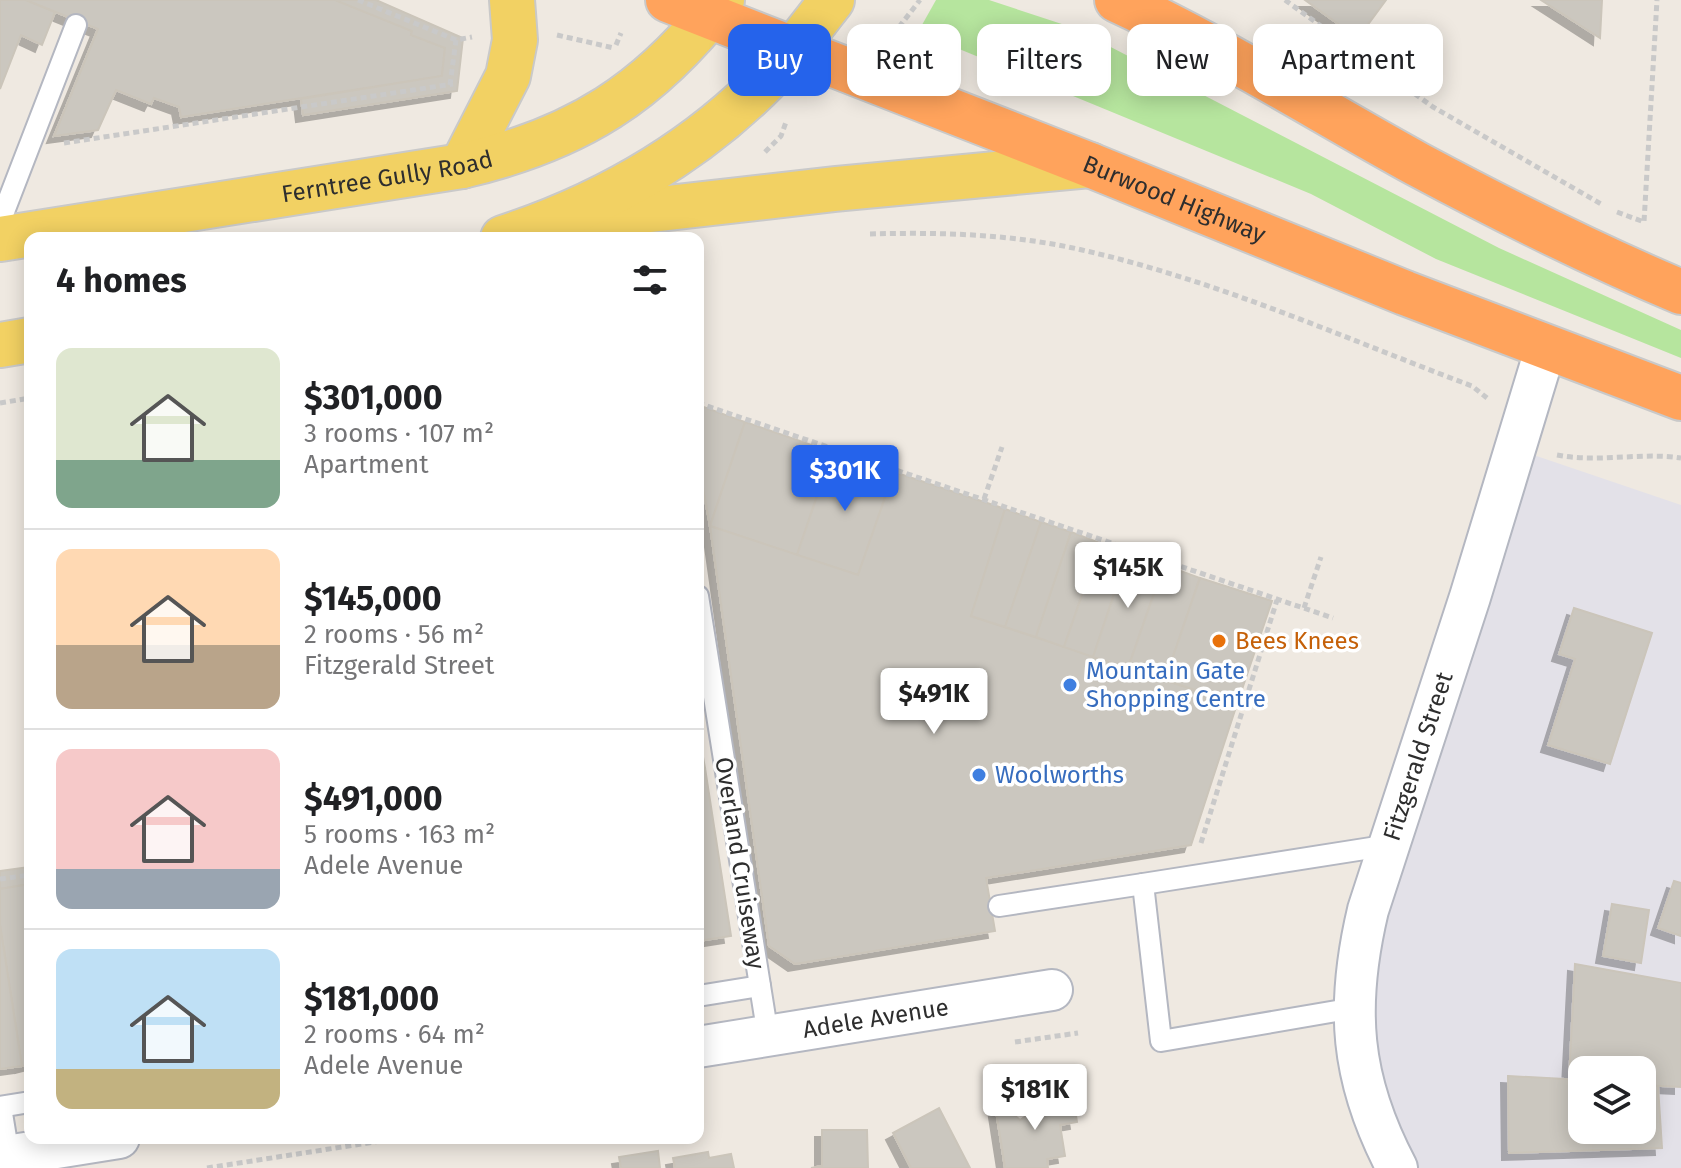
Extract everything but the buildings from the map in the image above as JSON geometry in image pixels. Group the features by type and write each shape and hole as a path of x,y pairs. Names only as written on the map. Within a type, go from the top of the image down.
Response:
{"highway":[{"name":"Burwood Highway","path":"668,0 716,8 745,24"},
{"path":"1117,0 1169,25 1418,164 1620,266 1681,292"},
{"name":"Burwood Highway","path":"831,65 1090,165 1405,293 1681,398"}],"main road":[{"path":"462,166 508,76 515,40 512,0"},
{"path":"813,24 832,0"},
{"name":"Ferntree Gully Road","path":"44,232 462,166 528,149 617,103 664,66 716,8"},
{"path":"521,232 553,221 632,184 671,158 748,96"},
{"path":"553,221 835,189 1090,165"},
{"name":"Ferntree Gully Road","path":"0,239 24,235"},
{"path":"0,345 24,341"}],"street":[{"name":"Fitzgerald Street","path":"1397,1168 1368,1106 1355,1041 1354,1008 1361,941 1546,347"},
{"name":"Adele Avenue","path":"704,1046 1052,990"},
{"path":"4,1156 81,1144"}],"lane":[{"path":"0,222 76,25"},
{"name":"Overland Cruiseway","path":"704,634 768,1036"},
{"path":"999,906 1390,845"},
{"path":"1143,884 1161,1041 1354,1008"},
{"path":"704,995 760,986"},
{"path":"4,1156 0,1107 24,1103"}],"path":[{"path":"358,0 456,40 486,34"},
{"path":"901,24 920,0"},
{"path":"1285,0 1433,107 1611,209 1644,222 1657,0"},
{"path":"548,33 614,48"},
{"path":"450,85 456,40"},
{"path":"55,144 450,85 465,80"},
{"path":"757,159 781,136 787,113"},
{"path":"866,234 987,236 1082,250 1224,292 1472,386 1493,402"},
{"path":"0,403 24,399"},
{"path":"704,405 1333,618"},
{"path":"984,499 1002,447"},
{"path":"1545,451 1592,460 1649,455 1681,458"},
{"path":"1304,608 1321,557"},
{"path":"1191,876 1277,600"},
{"path":"0,879 24,876"},
{"path":"207,1168 361,1144"}],"shaded area":[{"path":"1516,449 1681,505 1681,1168 1397,1168 1354,1008"}],"green space":[{"path":"936,0 989,0 1062,24 977,24 977,56 961,50 961,24 922,24"},
{"path":"1111,47 1127,55 1127,96 1205,96 1499,248 1681,330 1681,358 1436,259 1311,194 1073,96 1111,96"}],"place":[{"name":"Bees Knees","path":"1219,641"},
{"name":"Mountain Gate Shopping Centre","path":"1070,685"},
{"name":"Woolworths","path":"979,775"}]}
